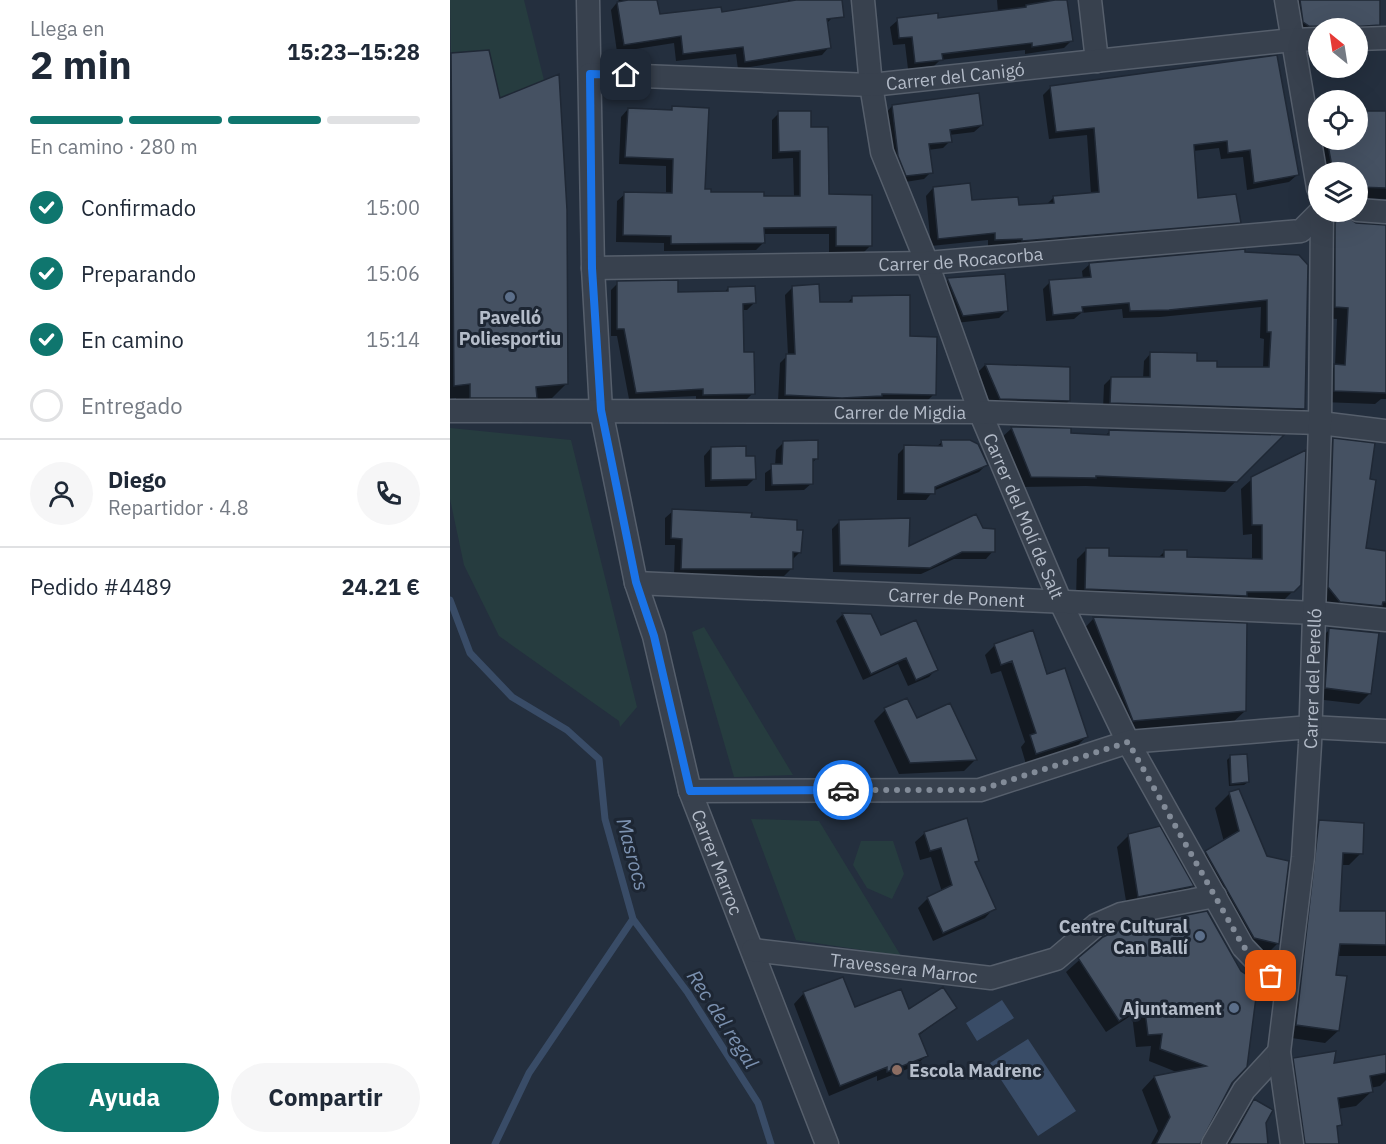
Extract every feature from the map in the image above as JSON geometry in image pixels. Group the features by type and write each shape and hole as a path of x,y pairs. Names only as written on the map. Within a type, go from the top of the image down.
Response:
{"street":[{"name":"Carrer Marroc","path":"588,0 592,268 601,410 636,582 654,636 690,791 827,1144"},
{"name":"Carrer del Molí de Salt","path":"863,0 871,85 882,152 927,263 980,412 1061,603 1128,742 1243,946 1284,990"},
{"path":"1090,0 1097,60"},
{"path":"1286,0 1313,162"},
{"path":"1368,39 1386,38"},
{"name":"Carrer del Canigó","path":"590,74 871,85 1308,39"},
{"path":"1368,211 1386,212"},
{"name":"Carrer de Rocacorba","path":"592,268 927,263 1301,231 1310,222"},
{"name":"Carrer del Perelló","path":"1292,1144 1279,1052 1284,990 1303,857 1310,736 1316,613 1321,222"},
{"name":"Carrer de Migdia","path":"450,411 980,412 1320,423 1386,431"},
{"name":"Carrer de Ponent","path":"636,582 1316,613 1386,620"},
{"path":"690,791 980,790 1128,742 1386,731"},
{"name":"Travessera Marroc","path":"753,950 991,978 1056,959 1096,925 1122,914 1215,896"},
{"path":"1213,1144 1244,1090 1279,1052"}],"green space":[{"path":"450,0 524,0 544,80 500,98 489,50 451,53"},
{"path":"450,428 571,440 637,707 620,727 619,721 499,636 464,565 450,499"},
{"path":"704,627 793,775 734,777 692,632"},
{"path":"751,819 819,821 901,956 796,940"},
{"path":"861,841 893,841 904,874 892,899 867,888 853,865"}],"water":[{"path":"1002,1000 1014,1018 977,1041 966,1023"},
{"path":"1028,1039 1076,1111 1038,1136 990,1063"}],"building":[{"path":"657,0 660,14 721,7 722,12 796,0 842,0 844,17 827,19 831,48 745,62 743,47 683,54 681,36 624,45 617,2"},
{"path":"1067,0 1073,41 1032,47 1032,43 942,54 943,60 915,63 912,37 899,38 897,18 938,13 938,18 1026,7 1026,5"},
{"path":"1300,0 1380,0 1380,25 1368,26 1368,18 1308,18 1308,25 1303,22"},
{"name":"Pavelló Poliesportiu","path":"489,50 500,98 559,74 567,210 568,384 536,387 537,398 470,398 470,384 454,386 451,53"},
{"path":"1277,55 1299,175 1254,183 1250,150 1228,153 1227,141 1194,145 1198,198 1236,194 1241,223 1022,241 1022,239 995,240 995,233 938,239 933,187 970,183 972,200 1018,197 1019,205 1054,203 1053,196 1099,192 1094,128 1056,132 1050,86"},
{"path":"979,93 983,125 950,130 952,142 929,144 933,173 906,176 898,156 892,105"},
{"path":"672,106 709,108 705,189 711,189 711,192 764,192 764,196 800,196 800,151 779,152 778,111 811,111 811,127 828,127 829,194 872,195 872,246 836,246 836,227 764,228 765,243 671,244 671,236 623,235 624,192 672,193 673,159 625,157 628,108 672,110"},
{"path":"1368,111 1386,111 1386,188 1368,187 1368,162 1331,162 1329,150 1368,150"},
{"path":"1335,222 1386,225 1386,393 1334,391 1334,364 1345,365 1348,308 1335,307"},
{"path":"1245,249 1245,252 1299,255 1308,265 1305,409 1110,403 1111,377 1150,377 1150,352 1197,353 1197,361 1217,361 1217,367 1269,367 1271,332 1267,332 1267,300 1169,310 1130,311 1129,303 1082,307 1083,312 1053,315 1049,280 1091,277 1089,263"},
{"path":"1005,274 1008,311 963,316 947,278"},
{"path":"678,280 678,292 728,291 728,287 755,286 756,303 743,304 744,352 754,352 755,394 703,395 703,389 636,393 624,329 617,329 617,281"},
{"path":"819,284 820,302 852,302 852,296 910,295 910,336 937,337 936,395 882,394 882,396 842,398 785,395 786,354 795,354 792,286"},
{"path":"985,364 1070,367 1070,401 1000,399"},
{"path":"1011,427 1071,428 1071,433 1109,435 1109,430 1284,435 1237,482 1096,476 1096,478 1031,477"},
{"path":"1333,438 1375,443 1370,479 1376,480 1366,548 1386,551 1386,602 1383,602 1382,606 1340,602 1328,587"},
{"path":"818,440 818,459 813,459 813,484 772,485 771,464 782,464 783,441"},
{"path":"941,440 970,440 978,444 988,465 935,487 935,494 904,493 904,445 942,446"},
{"path":"746,446 746,456 755,456 756,479 711,480 711,447"},
{"path":"1306,450 1301,585 1294,592 1247,592 1247,596 1085,589 1086,548 1109,548 1109,556 1164,557 1164,550 1187,550 1187,557 1262,559 1262,525 1252,525 1251,477"},
{"path":"672,509 752,513 751,517 797,520 797,530 803,530 801,553 793,552 793,569 681,569 682,539 671,538"},
{"path":"976,514 983,528 995,529 995,552 962,552 930,568 840,565 839,520 910,518 909,546"},
{"path":"842,613 871,614 881,635 916,620 938,670 916,680 906,658 871,674"},
{"path":"1093,617 1247,623 1246,711 1133,721"},
{"path":"1329,628 1379,633 1371,694 1325,688"},
{"path":"1033,630 1047,674 1065,668 1088,737 1036,754 1030,735 1036,733 1012,661 1001,665 994,644"},
{"path":"907,698 917,718 950,703 977,760 910,763 884,708"},
{"path":"1247,754 1249,782 1231,784 1230,755"},
{"path":"1239,789 1267,856 1289,861 1279,944 1254,938 1205,851 1239,831 1229,792"},
{"path":"967,818 979,861 975,862 996,909 943,933 927,897 952,885 941,848 930,851 924,832"},
{"path":"1319,820 1364,823 1363,854 1343,853 1340,911 1386,911 1386,945 1340,944 1336,975 1347,976 1339,1031 1296,1025"},
{"path":"1160,826 1194,886 1138,897 1128,834"},
{"path":"1207,911 1241,971 1258,982 1247,1067 1232,1083 1200,1144 1156,1144 1170,1117 1154,1076 1206,1066 1160,1049 1162,1034 1148,1035 1144,1004 1119,1021 1078,958 1103,937 1125,927"},
{"path":"843,977 855,1007 901,989 909,1009 943,987 957,1008 919,1034 928,1056 887,1072 887,1067 840,1086 803,992"},
{"path":"1336,1051 1334,1063 1386,1054 1386,1073 1370,1076 1373,1092 1338,1098 1342,1125 1337,1126 1339,1144 1305,1144 1293,1058"},
{"path":"1254,1099 1273,1110 1266,1123 1268,1144 1229,1144"}],"waterway":[{"name":"Masrocs","path":"450,600 470,653 512,697 567,730 599,759 605,819 633,919 529,1073 495,1144"},
{"name":"Rec del regal","path":"633,919 688,993 758,1103 771,1144"}],"way so far":[{"path":"843,790 980,790 1128,742 1243,946 1271,976"}],"place":[{"name":"Pavelló Poliesportiu","path":"510,297"},
{"name":"Centre Cultural Can Ballí","path":"1200,936"},
{"name":"Ajuntament","path":"1234,1008"},
{"name":"Escola Madrenc","path":"897,1070"}],"route":[{"path":"626,75 590,74 592,268 601,410 636,582 654,636 690,791 843,790"}]}
